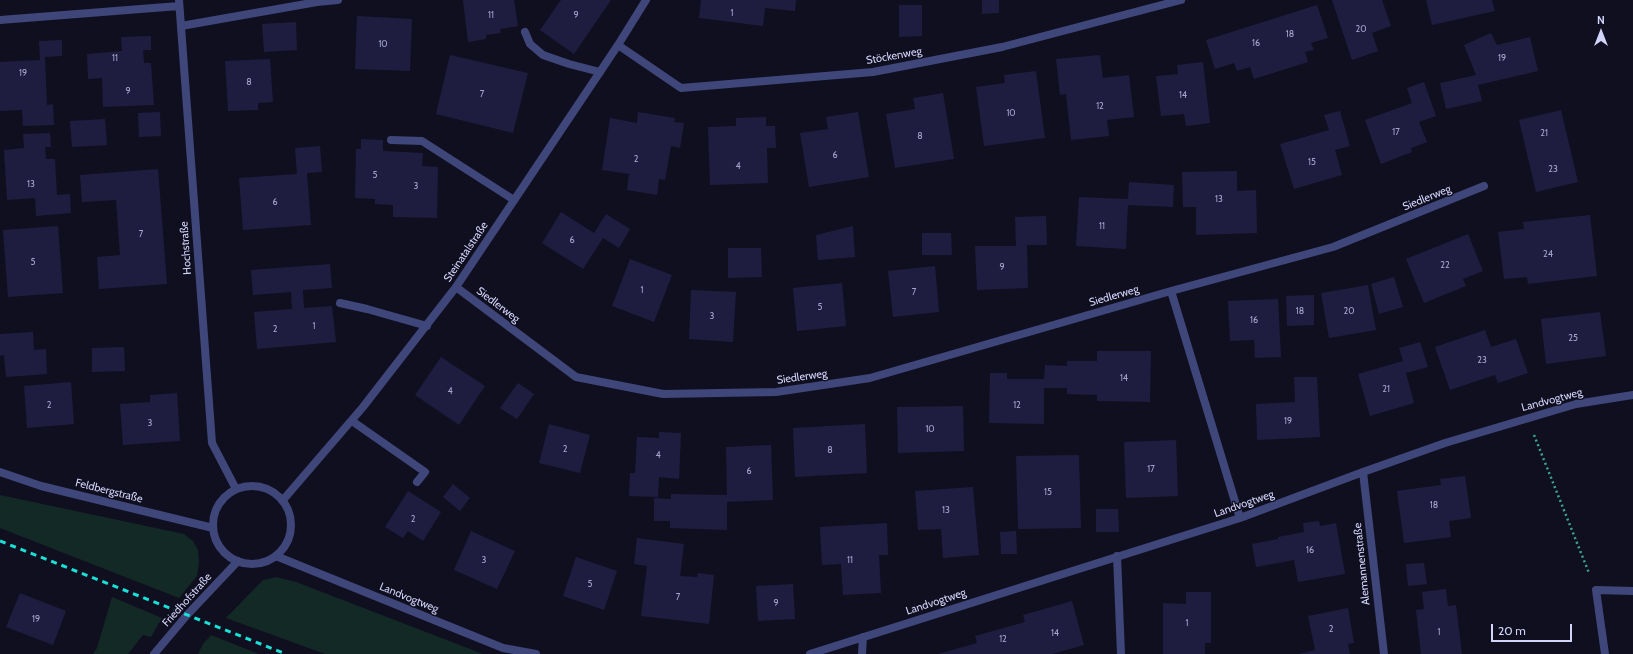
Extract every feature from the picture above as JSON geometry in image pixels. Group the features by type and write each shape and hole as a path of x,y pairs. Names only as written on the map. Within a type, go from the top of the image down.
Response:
{"street":[{"path":"181,26 317,2 338,0"},
{"name":"Steinatalstraße","path":"283,500 352,421 456,287 618,45 646,0"},
{"name":"Stöckenweg","path":"618,45 681,88 873,72 1002,47 1181,0"},
{"path":"0,20 179,3"},
{"name":"Hochstraße","path":"179,3 212,443 236,489"},
{"path":"525,32 530,44 543,55 600,72"},
{"path":"391,140 422,141 514,200"},
{"name":"Siedlerweg","path":"456,287 576,377 663,394 776,392 870,378 1171,291 1333,247 1484,186"},
{"path":"1171,291 1240,518"},
{"path":"340,303 427,326"},
{"name":"Landvogtweg","path":"810,654 1240,518 1363,472 1528,417 1576,404 1633,395"},
{"path":"352,421 425,472 417,482"},
{"name":"Feldbergstraße","path":"0,472 41,486 213,528"},
{"name":"Alemannenstraße","path":"1363,472 1384,654"},
{"path":"249,486 262,487 273,492 283,500 289,511 290,530 285,547 276,556 264,562 251,564 238,561 229,556 221,548 215,539 213,528 214,516 218,505 226,496 236,489 249,486"},
{"name":"Landvogtweg","path":"276,556 503,648 536,654"},
{"path":"1117,556 1121,654"},
{"name":"Friedhofstraße","path":"154,654 187,615 238,561"},
{"path":"1605,654 1596,590 1633,591"},
{"path":"862,654 863,637"}],"path":[{"path":"1528,417 1596,590"}],"green space":[{"path":"0,495 184,534 193,541 198,550 199,562 197,576 179,598 0,528"},
{"path":"276,577 296,582 483,654 325,654 226,618 263,580"},
{"path":"112,597 162,618 151,637 143,635 128,654 93,654 97,648"},
{"path":"211,635 259,654 198,654 203,644"}],"building":[{"path":"463,0 514,0 518,26 500,29 501,33 486,35 486,39 468,42"},
{"path":"561,0 611,0 574,54 540,30"},
{"path":"701,0 796,0 795,11 765,8 763,26 699,18"},
{"path":"982,0 999,0 999,13 982,14"},
{"path":"1332,0 1382,0 1391,26 1372,33 1378,51 1352,60"},
{"path":"1426,0 1492,0 1495,11 1432,25"},
{"path":"899,5 922,5 922,36 899,37"},
{"path":"1317,5 1328,38 1311,43 1314,50 1305,52 1308,62 1254,79 1250,67 1237,71 1234,63 1215,69 1206,40"},
{"path":"357,16 412,19 410,71 355,69"},
{"path":"296,22 297,50 264,52 262,24"},
{"path":"1491,33 1497,45 1530,37 1538,71 1478,85 1482,101 1446,109 1440,83 1476,75 1464,45"},
{"path":"151,36 151,50 143,50 144,63 151,63 154,105 103,107 102,78 88,79 87,54 122,51 121,37"},
{"path":"62,40 62,56 45,57 47,105 53,104 54,125 23,126 22,110 0,111 0,62 40,60 39,41"},
{"path":"450,55 528,73 513,133 436,114"},
{"path":"1100,55 1103,78 1129,75 1134,117 1107,120 1109,136 1071,140 1066,94 1060,95 1056,59"},
{"path":"270,59 273,102 258,103 258,110 228,111 225,61"},
{"path":"1203,62 1210,123 1186,126 1184,114 1161,116 1156,76 1178,74 1177,65"},
{"path":"1036,71 1045,138 984,146 976,87 1005,83 1004,75"},
{"path":"1424,82 1436,116 1419,122 1427,142 1411,148 1412,152 1381,164 1365,120 1412,103 1407,88"},
{"path":"943,93 954,159 895,168 886,114 915,109 913,98"},
{"path":"1561,110 1578,182 1536,192 1519,120"},
{"path":"1340,111 1350,146 1335,150 1342,175 1294,189 1280,144 1329,130 1324,115"},
{"path":"160,112 161,136 139,137 138,113"},
{"path":"638,112 675,118 674,122 684,123 680,148 671,146 665,180 659,179 657,195 627,190 629,174 602,170 610,118 637,123"},
{"path":"858,112 869,177 809,187 800,133 828,129 826,117"},
{"path":"766,117 766,126 775,126 776,148 767,148 768,183 710,185 708,127 736,126 736,118"},
{"path":"105,119 107,145 72,147 70,121"},
{"path":"50,133 51,147 45,147 46,159 55,159 57,195 70,194 71,213 36,216 35,198 7,200 4,150 24,148 23,134"},
{"path":"361,139 383,140 383,151 423,153 422,166 438,167 437,218 393,217 393,205 375,204 375,199 355,198 356,149 361,149"},
{"path":"320,146 322,172 307,173 311,225 243,230 239,178 297,174 295,148"},
{"path":"158,169 167,284 99,289 97,257 120,255 116,200 82,202 80,175"},
{"path":"1237,171 1237,191 1256,190 1257,233 1196,235 1196,207 1183,207 1182,172"},
{"path":"1129,182 1174,185 1173,207 1128,205 1126,249 1076,246 1079,197 1128,199"},
{"path":"561,212 594,233 606,214 630,229 619,248 603,238 583,269 542,243"},
{"path":"1590,215 1597,276 1528,284 1527,277 1504,279 1498,232 1524,229 1523,222"},
{"path":"1046,216 1047,245 1027,245 1028,288 977,290 975,246 1016,246 1015,217"},
{"path":"58,226 63,293 8,297 3,230"},
{"path":"853,226 855,257 818,260 816,235"},
{"path":"922,233 951,233 952,255 922,255"},
{"path":"1468,234 1483,271 1463,279 1466,286 1424,303 1406,259"},
{"path":"728,248 761,248 762,277 728,278"},
{"path":"630,259 672,275 654,322 612,306"},
{"path":"330,264 332,288 303,290 304,308 332,306 336,342 257,349 254,312 292,309 291,292 253,295 251,270"},
{"path":"935,266 939,312 893,317 888,271"},
{"path":"1394,277 1403,307 1379,314 1371,284"},
{"path":"842,283 846,326 797,331 793,288"},
{"path":"1368,285 1376,330 1329,338 1321,293"},
{"path":"691,290 736,292 733,342 689,339"},
{"path":"1314,295 1314,325 1287,326 1286,296"},
{"path":"1278,299 1281,357 1255,358 1254,340 1230,341 1228,301"},
{"path":"1600,312 1606,356 1546,364 1541,319"},
{"path":"1485,330 1491,347 1516,339 1528,373 1498,383 1495,375 1450,390 1435,347"},
{"path":"33,332 34,350 46,349 47,374 6,377 4,355 0,356 0,334"},
{"path":"1420,342 1428,367 1406,373 1414,403 1370,416 1358,374 1403,361 1399,348"},
{"path":"124,347 125,371 92,372 92,348"},
{"path":"1097,351 1151,351 1150,402 1097,401 1097,395 1067,394 1067,388 1044,388 1044,424 989,423 990,373 1007,373 1007,379 1044,379 1045,365 1067,366 1067,361 1097,361"},
{"path":"441,357 485,386 459,425 415,395"},
{"path":"1294,377 1317,377 1320,437 1257,440 1256,404 1295,402"},
{"path":"71,382 74,424 27,428 24,386"},
{"path":"518,383 534,394 517,419 500,408"},
{"path":"177,393 180,441 123,445 120,404 150,402 150,395"},
{"path":"963,406 964,451 898,453 897,407"},
{"path":"549,424 590,435 580,473 539,463"},
{"path":"865,424 867,473 795,477 793,428"},
{"path":"659,432 681,433 679,479 659,477 658,497 629,496 630,473 635,473 637,437 659,438"},
{"path":"1176,440 1178,496 1126,498 1124,442"},
{"path":"771,445 773,500 727,502 727,530 670,528 670,521 654,521 654,498 671,499 671,494 727,495 726,447"},
{"path":"1079,455 1081,528 1018,529 1016,456"},
{"path":"1465,476 1471,518 1449,521 1451,537 1404,543 1397,491 1441,485 1440,479"},
{"path":"453,484 470,498 460,511 443,497"},
{"path":"973,487 979,555 943,558 941,529 918,530 915,491"},
{"path":"408,491 441,512 423,541 408,531 403,538 385,527"},
{"path":"1096,509 1118,509 1119,532 1096,532"},
{"path":"1319,521 1320,526 1336,523 1345,574 1298,582 1294,560 1256,567 1252,544 1304,532 1303,523"},
{"path":"887,523 888,555 879,555 881,593 843,595 841,564 822,565 820,527"},
{"path":"471,531 515,551 497,589 454,570"},
{"path":"1016,531 1017,554 1001,554 1000,532"},
{"path":"637,538 684,544 680,576 697,577 698,573 714,575 709,624 641,616 647,566 634,564"},
{"path":"576,557 617,571 604,610 563,596"},
{"path":"1424,563 1427,584 1408,586 1406,564"},
{"path":"793,584 795,619 758,621 756,586"},
{"path":"1446,589 1448,606 1456,605 1462,654 1421,654 1416,610 1424,609 1422,592"},
{"path":"1186,592 1211,592 1211,643 1205,643 1205,654 1163,654 1163,603 1186,604"},
{"path":"20,593 66,611 53,645 6,627"},
{"path":"1072,601 1084,645 1052,654 938,654 977,643 975,636 1025,622 1023,615"},
{"path":"1348,608 1354,643 1348,644 1350,654 1299,654 1315,650 1308,616"}],"railway":[{"path":"0,541 286,654"}]}
